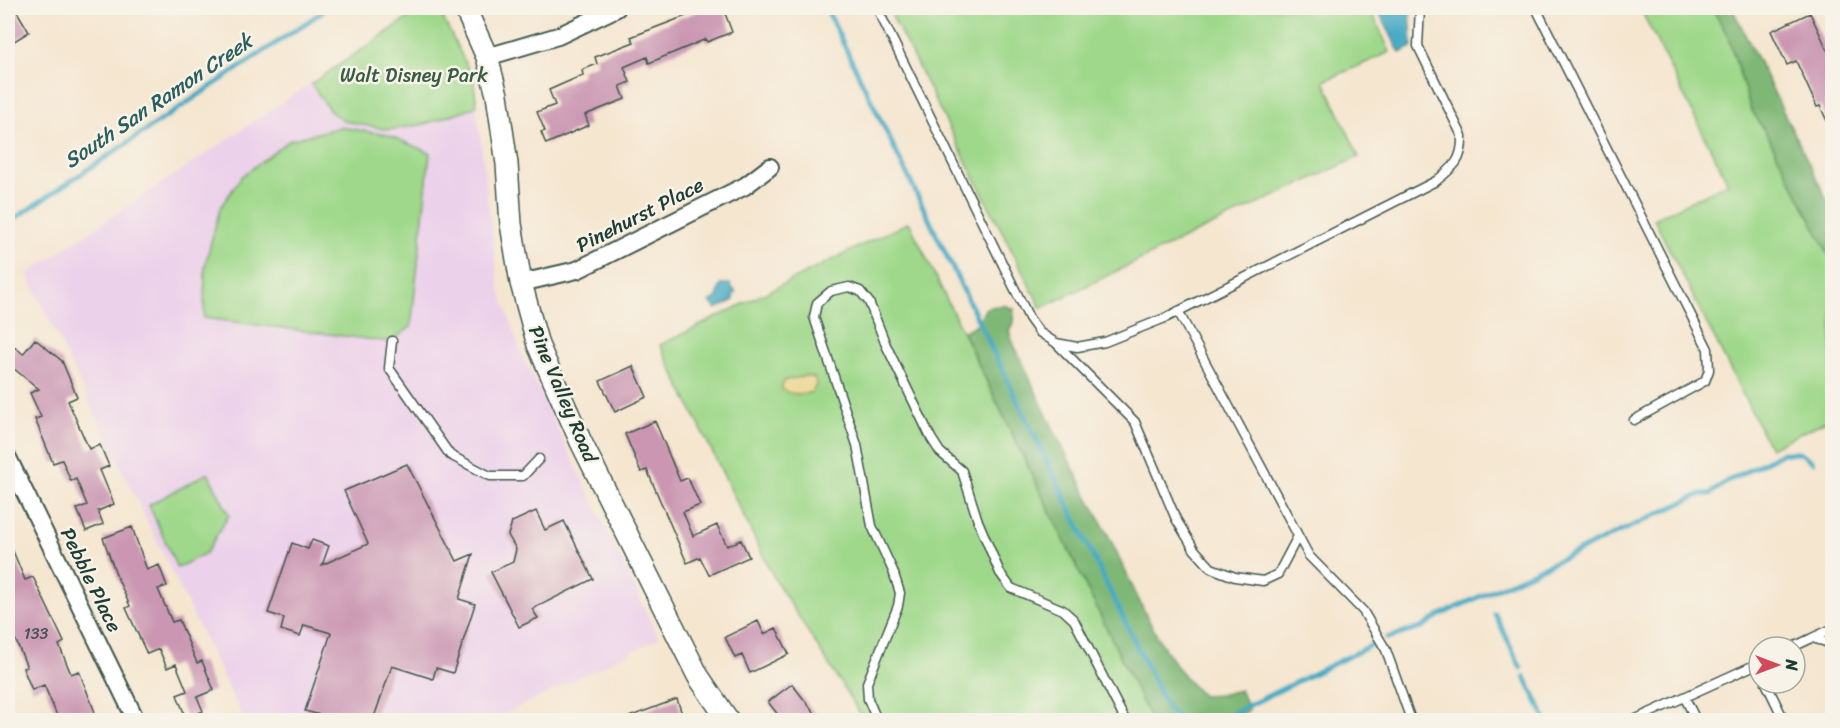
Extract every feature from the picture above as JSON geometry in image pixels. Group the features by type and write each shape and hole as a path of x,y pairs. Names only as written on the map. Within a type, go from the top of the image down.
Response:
{"street":[{"name":"Pine Valley Road","path":"465,8 487,57 497,95 507,164 511,224 521,283 538,345 581,442 698,676 728,720"},
{"path":"487,57 558,36 617,8"},
{"name":"Pinehurst Place","path":"521,283 577,270 744,186 770,167"},
{"name":"Pebble Place","path":"8,458 136,720"}],"lane":[{"path":"877,8 1029,318 1039,332 1056,343 1135,422 1176,519 1194,549 1211,568 1235,576 1263,581 1278,574 1298,536"},
{"path":"1056,343 1077,347 1105,342 1178,311 1436,181 1457,162 1463,150 1462,136 1419,46 1420,8"},
{"path":"1536,8 1708,349 1709,370 1705,381 1634,420"},
{"path":"877,720 868,699 867,683 898,606 900,593 893,571 872,526 857,445 814,317 817,303 831,291 849,287 860,291 869,302 886,345 931,438 940,452 962,471 978,521 1000,573 1011,588 1063,610 1074,620 1125,720"},
{"path":"1178,311 1309,556 1363,611 1386,650 1412,720"},
{"path":"392,341 389,368 450,455 490,476 523,476 539,459"},
{"path":"1807,640 1833,629"},
{"path":"1812,638 1826,642 1833,647"},
{"path":"1634,720 1747,670"},
{"path":"1772,695 1784,720"},
{"path":"1685,698 1696,720"}],"shaded area":[{"path":"423,8 438,8 473,78 499,288 522,355 659,638 493,720 244,720 27,274"}],"green space":[{"name":"Walt Disney Park","path":"423,8 438,8 473,78 477,106 425,124 389,130 344,121 331,112 311,84"},
{"path":"888,8 1370,8 1390,52 1324,81 1359,157 1041,308"},
{"path":"1640,8 1712,8 1727,34 1751,109 1769,138 1832,261 1832,418 1770,448 1654,219 1728,183"},
{"path":"1712,8 1732,8 1832,210 1832,261 1769,138 1751,109 1727,34"},
{"path":"341,127 388,135 430,153 411,327 390,342 204,318 205,265 220,208 242,176 290,140"},
{"path":"909,222 1151,720 864,720 774,578 660,345"},
{"path":"1003,305 1014,309 1013,324 1009,330 1014,346 1053,429 1171,659 1203,696 1240,690 1249,711 1230,720 1151,720 963,332 977,324 986,308"},
{"path":"208,473 229,515 206,553 177,568 149,505"}],"sand":[{"path":"806,376 815,378 816,385 812,392 797,394 782,389 782,384 786,380"}],"water":[{"path":"1377,8 1410,8 1412,47 1400,53"},
{"path":"721,284 730,284 736,293 733,295 734,300 716,309 710,302 717,297"}],"building":[{"path":"8,8 15,8 29,32 8,45"},
{"path":"694,8 723,8 732,32 707,42 706,39 649,63 647,57 624,67 630,82 620,86 625,99 585,115 589,125 546,144 541,132 545,131 537,112 555,105 549,90 583,75 582,70 597,64 595,57 634,42 631,37 696,12"},
{"path":"1810,13 1833,62 1833,134 1820,106 1817,107 1796,61 1787,65 1771,31"},
{"path":"35,339 62,361 77,397 68,401 89,449 100,445 109,466 100,470 114,504 98,511 103,524 86,531 77,509 87,505 76,479 71,481 62,460 53,463 35,419 41,417 30,393 39,389 8,364 8,356 15,347 23,354"},
{"path":"633,366 647,397 615,412 600,381"},
{"path":"655,421 680,481 688,478 700,505 683,512 693,536 717,525 727,546 741,540 749,557 709,575 700,557 687,563 647,470 641,472 625,434"},
{"path":"407,464 457,561 473,554 459,599 475,604 453,673 436,668 433,679 392,666 373,720 339,720 305,711 331,633 304,625 300,636 281,630 284,618 268,613 292,543 308,549 312,540 329,546 322,565 368,544 344,491"},
{"path":"536,511 545,530 564,521 593,579 532,609 538,618 519,627 491,572 513,562 516,549 508,535 512,522"},
{"path":"132,527 147,570 159,565 167,586 158,589 172,622 179,620 197,663 202,661 214,690 197,697 203,711 186,718 177,695 187,691 176,664 167,668 159,649 147,654 126,608 130,606 103,538"},
{"path":"8,539 25,580 33,577 64,642 59,645 71,674 79,671 98,720 59,720 44,685 32,690 23,668 27,667 8,622"},
{"path":"758,621 764,634 776,628 789,654 750,673 742,655 735,658 725,637"},
{"path":"792,684 820,720 782,720 768,702"},
{"path":"677,699 684,720 626,720 626,718"}],"waterway":[{"name":"South San Ramon Creek","path":"8,223 328,8"},
{"path":"826,8 1168,710 1181,720"},
{"path":"1387,638 1421,628 1440,615 1701,494 1710,494 1726,482 1782,453 1801,453 1813,462"},
{"path":"1495,614 1521,668"},
{"path":"1219,720 1374,644"},
{"path":"1525,677 1546,720"}]}
